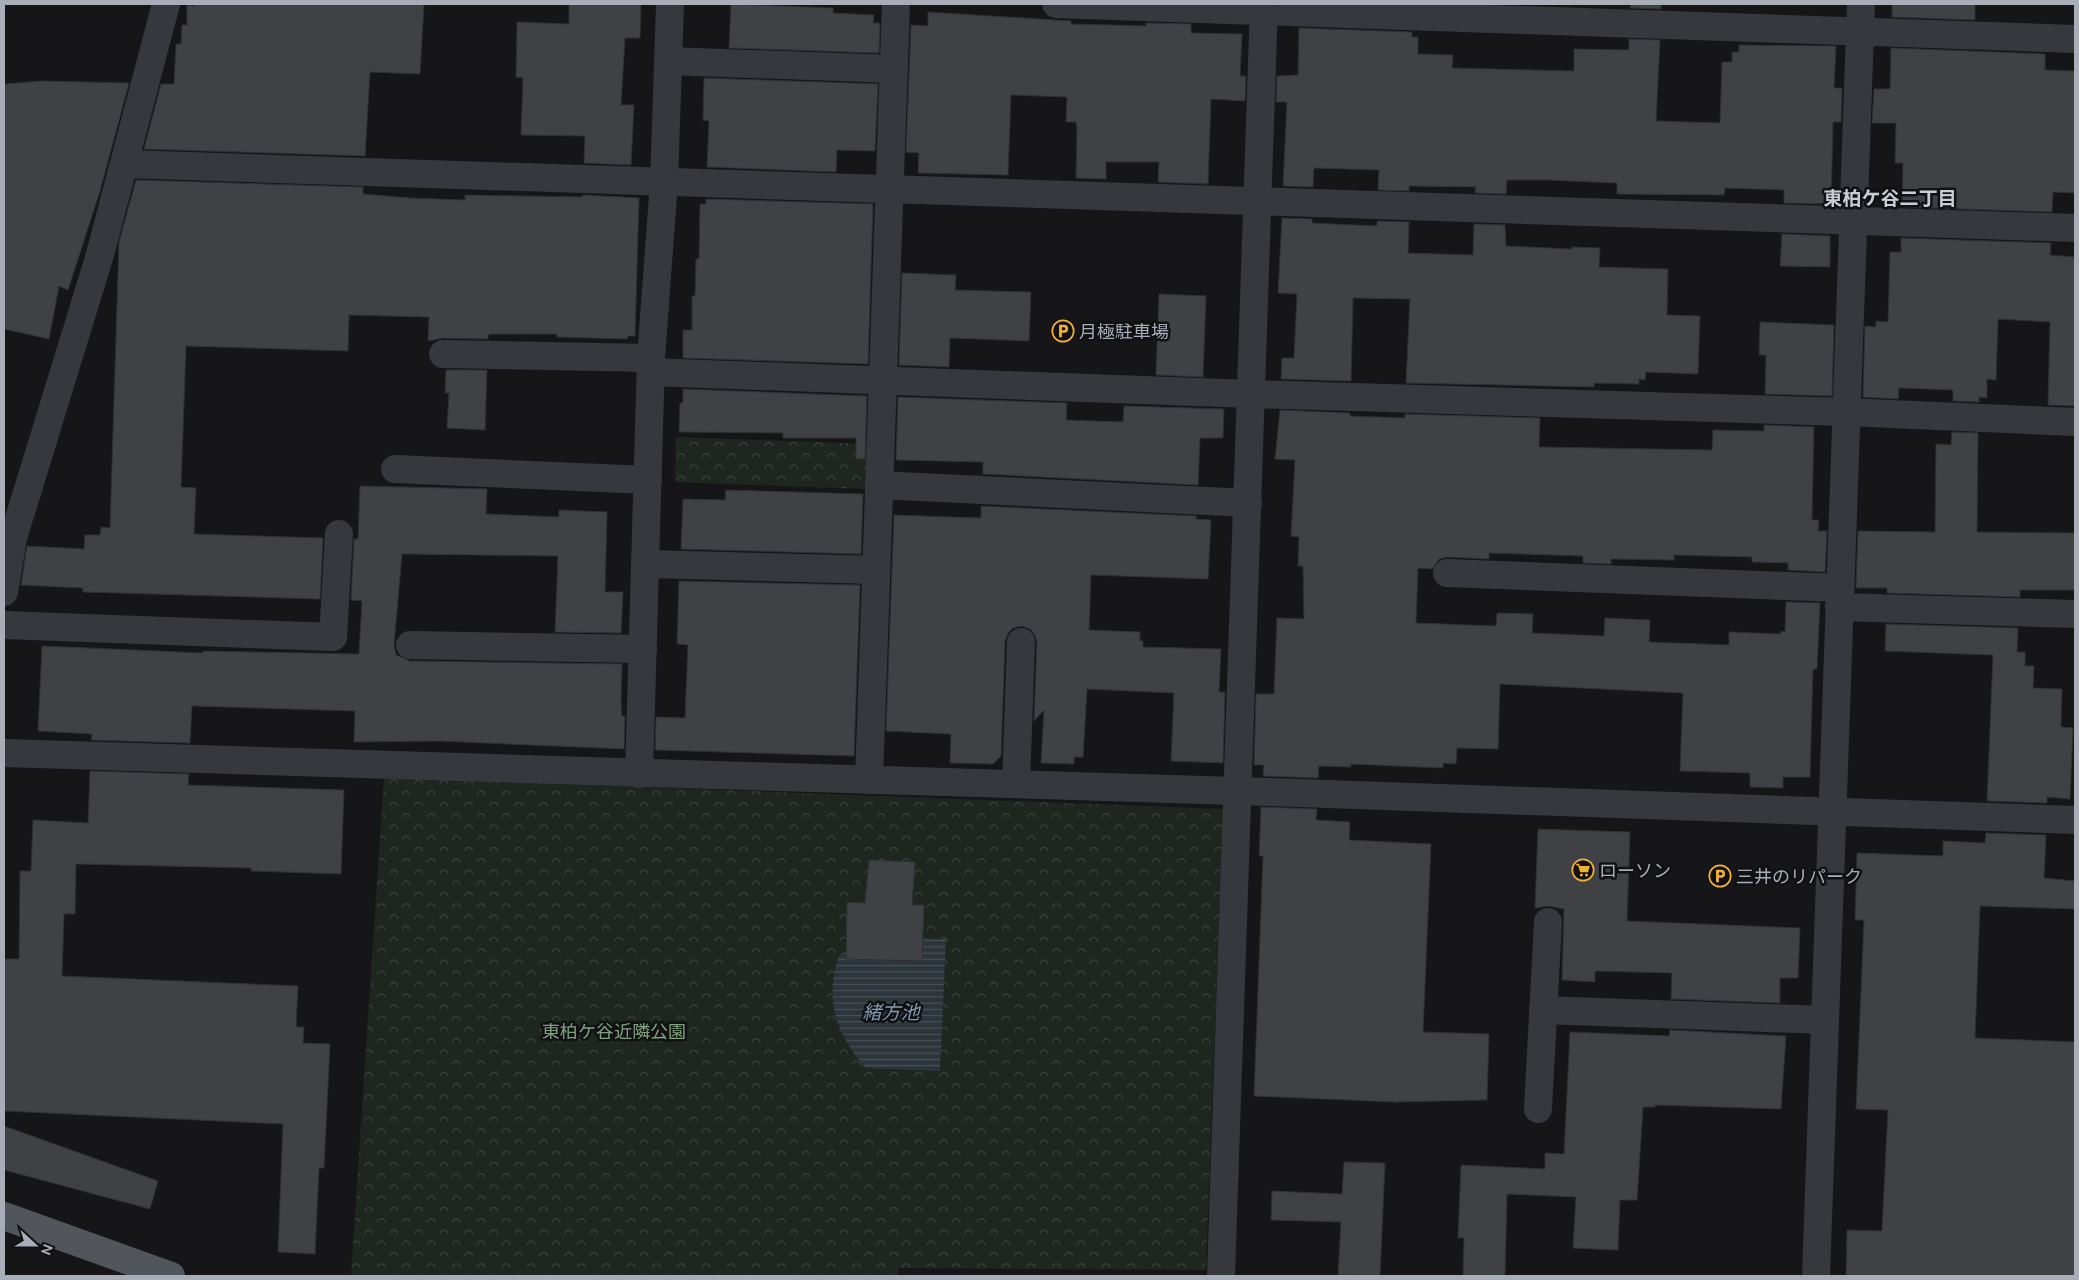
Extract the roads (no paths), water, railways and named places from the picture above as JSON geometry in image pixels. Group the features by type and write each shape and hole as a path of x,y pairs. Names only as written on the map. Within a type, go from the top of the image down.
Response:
{"main road":[{"path":"4,1216 171,1276"}],"street":[{"path":"4,592 12,538 99,258 166,4"},
{"path":"639,774 651,365 664,182 670,4"},
{"path":"869,780 896,4"},
{"path":"1056,4 1264,7 2075,39"},
{"path":"1816,1276 1861,4"},
{"path":"1221,1276 1264,7"},
{"path":"668,61 894,69"},
{"path":"125,164 2075,228"},
{"path":"443,354 883,379 1251,394 1846,412 2075,422"},
{"path":"395,469 648,480"},
{"path":"879,486 1248,503"},
{"path":"4,626 333,637 339,534"},
{"path":"645,564 876,570"},
{"path":"1447,573 1840,597 2075,614"},
{"path":"1016,784 1021,642"},
{"path":"410,645 643,649"},
{"path":"4,753 1238,791 2075,820"},
{"path":"1538,1109 1548,922"},
{"path":"1543,1010 1825,1020"}],"water":[{"name":"緒方池","path":"923,938 946,939 940,1071 865,1068 847,1042 840,1029 836,1015 833,1002 833,987 839,956 846,951 846,959"}],"place":[{"name":"月極駐車場","path":"1063,331"},
{"name":"ローソン","path":"1583,870"},
{"name":"三井のリパーク","path":"1720,876"}],"district":[{"name":"東柏ケ谷二丁目","path":"1890,198"}],"park label":[{"name":"東柏ケ谷近隣公園","path":"614,1031"}]}
